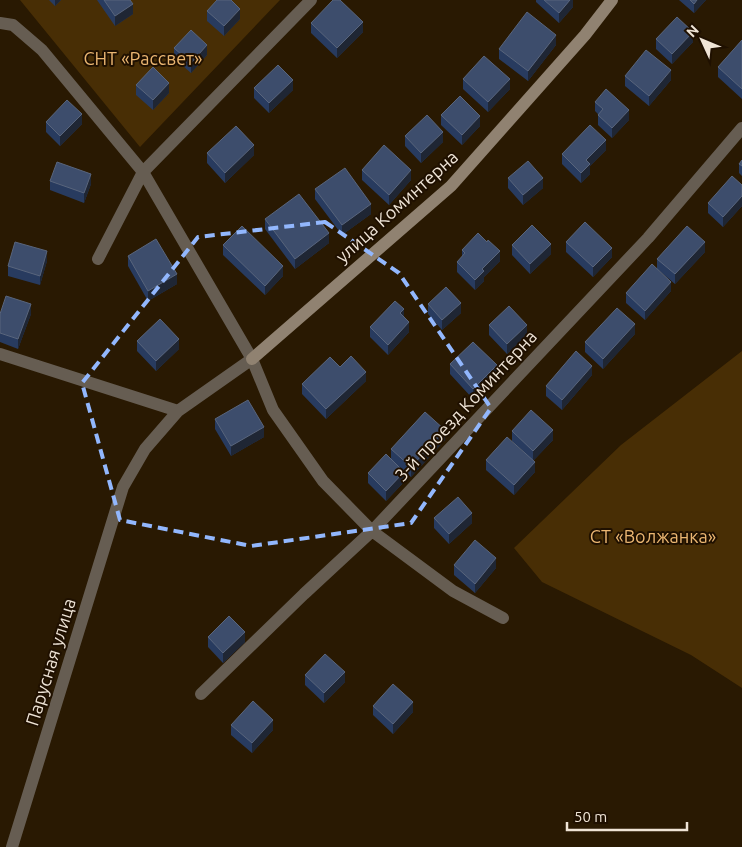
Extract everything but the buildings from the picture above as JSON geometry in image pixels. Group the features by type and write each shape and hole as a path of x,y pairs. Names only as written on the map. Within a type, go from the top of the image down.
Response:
{"street":[{"path":"98,259 143,172 311,0"},
{"name":"улица Коминтерна","path":"123,487 145,449 178,411 252,359 451,186 585,36 612,0"},
{"path":"0,23 13,25 42,50 143,172 252,359 273,410 323,481 372,531 453,592 503,618"},
{"name":"3-й проезд Коминтерна","path":"201,694 372,531 648,238 742,128"},
{"path":"0,354 178,411"},
{"name":"Парусная улица","path":"12,847 123,487"}],"highlighted area":[{"path":"325,222 399,273 491,408 411,523 251,546 120,520 82,383 198,237"}],"green space":[{"name":"СНТ «Рассвет»","path":"20,0 280,0 140,147"},
{"name":"СТ «Волжанка»","path":"742,351 742,688 691,655 542,582 514,548 621,445"}]}
